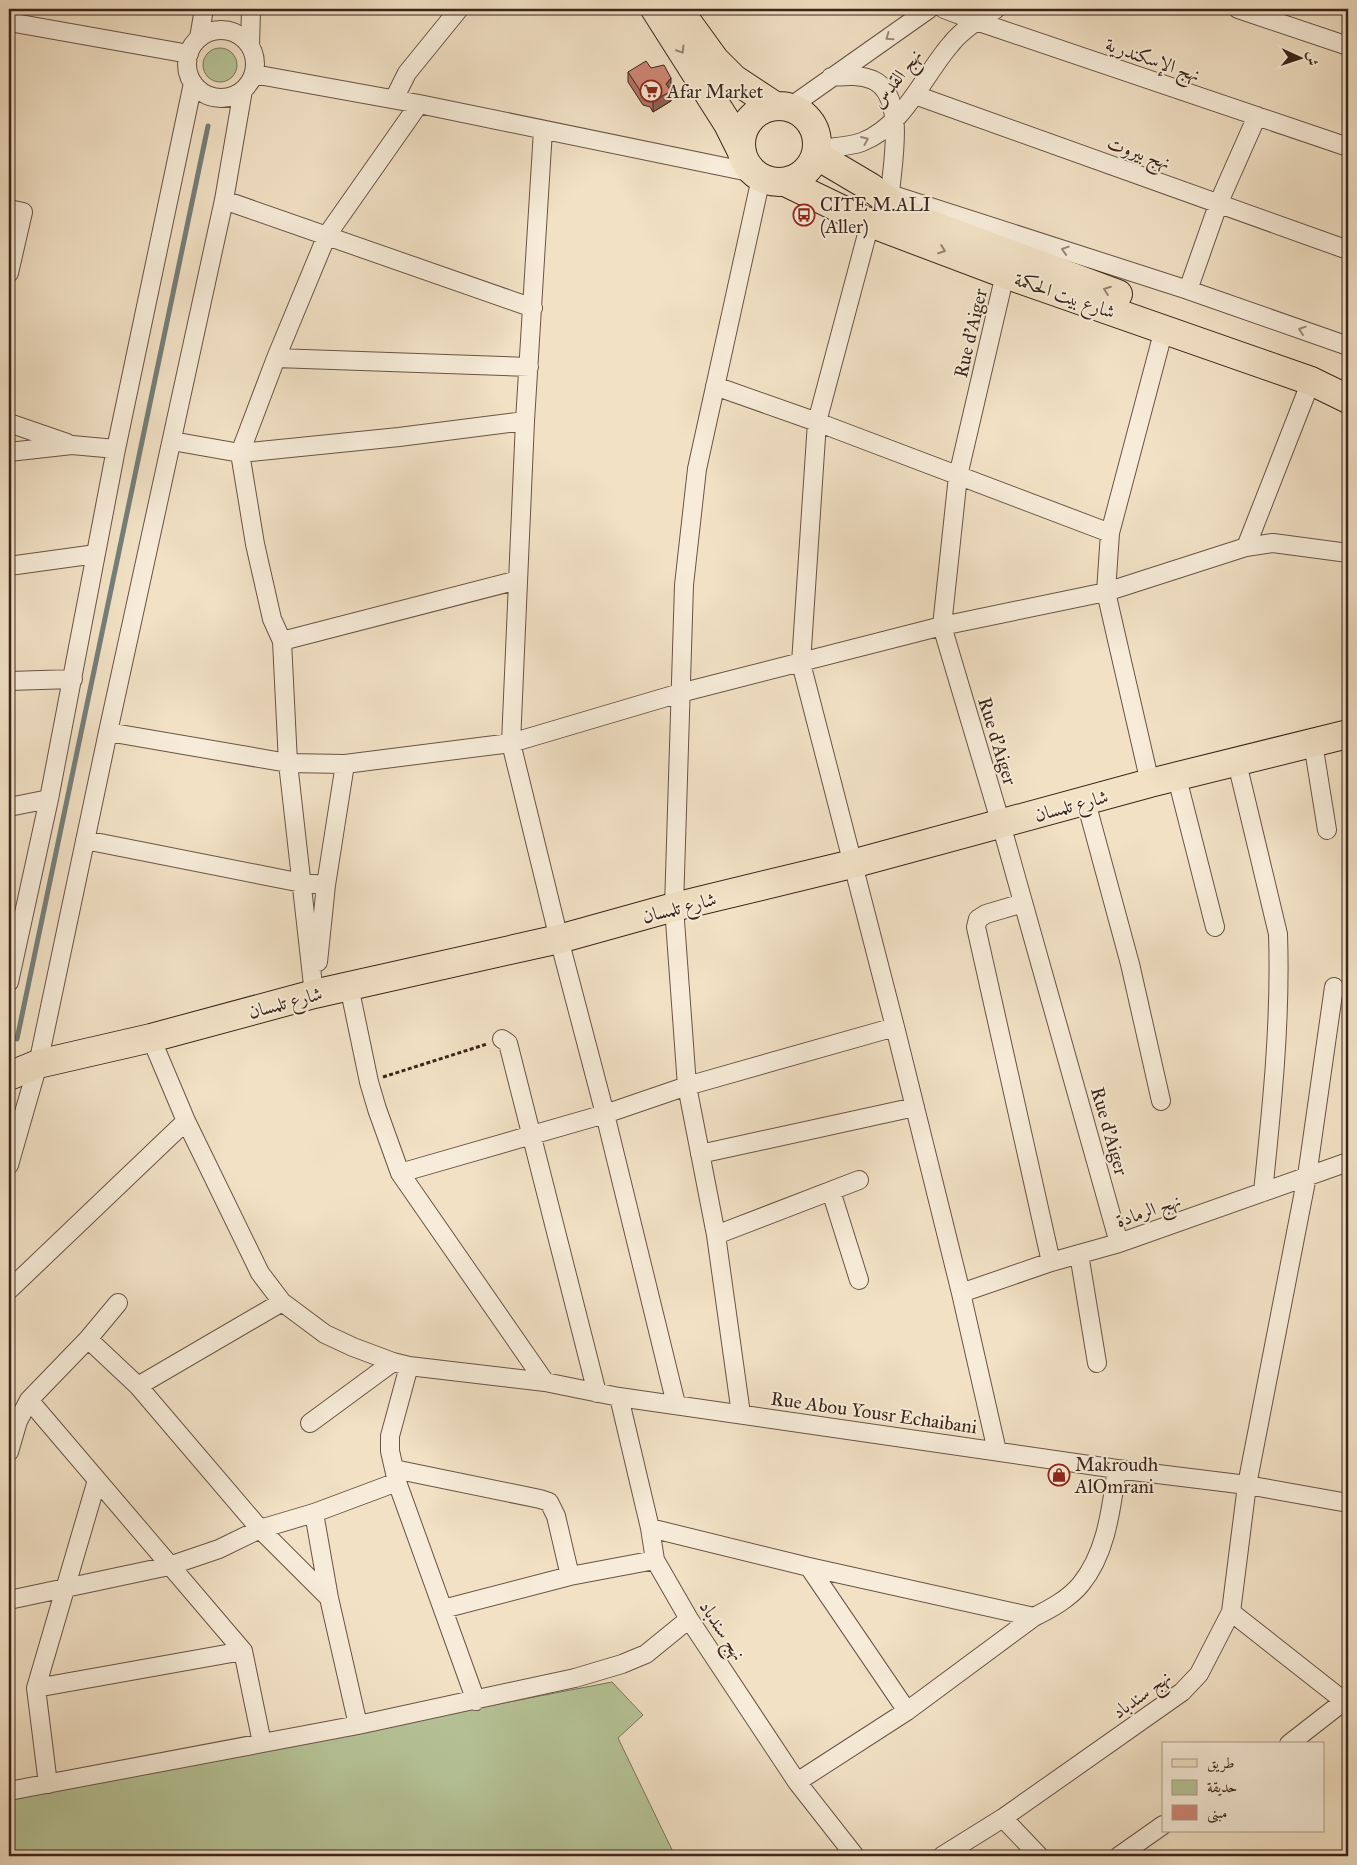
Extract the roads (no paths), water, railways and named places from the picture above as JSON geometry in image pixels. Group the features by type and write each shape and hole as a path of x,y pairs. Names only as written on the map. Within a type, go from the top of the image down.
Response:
{"main road":[{"path":"655,9 760,171 798,177 809,168 816,152 815,131 805,116 782,107 750,90 728,73 715,60 678,9"},
{"path":"760,171 741,140 745,127 752,117 763,110 782,107"},
{"name":"شارع بيت الحكمة","path":"816,152 880,190 895,206 919,220 1309,365 1348,382"},
{"name":"شارع بيت الحكمة","path":"760,171 870,223 1005,274 1311,381 1348,398"},
{"name":"شارع تلمسان","path":"9,1076 38,1064 152,1038 314,994 559,939 674,907 852,864 1086,802 1150,783 1177,778 1348,734"}],"street":[{"path":"199,38 204,9"},
{"path":"250,46 251,9"},
{"path":"394,99 407,73 459,9"},
{"name":"نهج القدس","path":"782,107 830,77 928,9"},
{"name":"نهج الإسكندرية","path":"944,9 976,22 1348,147"},
{"name":"نهج القدس","path":"816,152 860,143 872,138 896,118 915,95 936,62 952,42 976,22 996,9"},
{"path":"1238,9 1348,46"},
{"path":"9,22 189,54"},
{"path":"216,30 226,30 244,39 250,46 254,55 254,74 250,83 235,95 216,98 207,95 199,90 188,74 189,54 199,38 207,33 216,30"},
{"path":"254,74 394,99 543,130 760,171 697,469 684,585 674,907 687,1086 716,1235 741,1414"},
{"path":"830,77 858,76 874,81 890,96 896,118 880,190 1188,290 1348,346"},
{"path":"9,982 16,912 49,799 116,449 193,82"},
{"path":"9,1164 38,1064 224,200 243,90"},
{"name":"نهج بيروت","path":"915,95 1219,202 1348,250"},
{"path":"314,994 288,764 282,641 272,619 255,544 240,453 276,358 327,235 419,104"},
{"path":"1188,290 1219,202 1257,116"},
{"path":"543,130 526,421 512,743 559,939 605,1114 676,1404"},
{"path":"224,200 533,308"},
{"path":"9,209 23,212 9,273"},
{"path":"870,223 817,422 801,663 915,1107 961,1293 997,1451"},
{"name":"Rue d'Aiger","path":"1005,274 958,476 942,626 1001,824 1119,1243"},
{"path":"1150,783 1106,592 1110,533 1164,329"},
{"path":"276,358 529,367"},
{"path":"1246,547 1311,381"},
{"path":"715,386 817,422 1110,533"},
{"path":"172,441 240,453 399,437 526,421"},
{"path":"9,423 72,445"},
{"path":"9,452 72,445 116,449"},
{"path":"108,732 288,764 345,764 512,743 680,693 942,626 1106,592 1246,547 1273,543 1348,553"},
{"path":"9,566 96,554"},
{"path":"282,641 518,580"},
{"path":"9,681 73,679"},
{"path":"1313,743 1327,830"},
{"path":"1236,763 1278,934 1279,959 1275,1078 1263,1192"},
{"path":"314,994 326,885 345,764"},
{"path":"1177,778 1215,927"},
{"path":"9,807 49,799"},
{"path":"1086,802 1130,964 1161,1101"},
{"path":"85,840 302,883 326,885"},
{"path":"1023,903 986,914 978,919 976,926 1051,1262"},
{"path":"348,986 368,1082 376,1110 400,1172 545,1382"},
{"name":"نهج سندباد","path":"942,1856 1003,1818 1182,1692 1199,1674 1231,1612 1247,1485 1307,1176 1334,986"},
{"path":"400,1172 605,1114 687,1086 895,1027"},
{"name":"Rue Abou Yousr Echaibani","path":"152,1038 186,1121 260,1273 282,1302 326,1334 353,1347 401,1364 545,1382 619,1397 1117,1469 1247,1485 1348,1503"},
{"path":"502,1039 508,1043 597,1393"},
{"path":"700,1154 915,1107"},
{"path":"9,1290 186,1121"},
{"name":"نهج الرمادة","path":"961,1293 1051,1262 1119,1243 1348,1162"},
{"path":"716,1235 859,1180"},
{"path":"831,1191 859,1280"},
{"path":"1079,1254 1097,1364"},
{"path":"138,1386 282,1302"},
{"path":"9,1452 13,1418 88,1339 118,1304"},
{"path":"88,1339 138,1386 260,1529 329,1598"},
{"path":"310,1423 401,1364"},
{"path":"401,1364 390,1436 390,1451 396,1475 476,1701"},
{"name":"نهج سندباد","path":"619,1397 650,1528 655,1560 689,1619 797,1782 855,1856"},
{"path":"29,1400 243,1651 262,1743"},
{"path":"797,1782 907,1711 1034,1617 1052,1608 1080,1585 1098,1555 1110,1518 1117,1469"},
{"path":"9,1600 169,1566 219,1549 260,1529 314,1513 396,1475 540,1498 550,1502 556,1516 570,1576"},
{"path":"48,1784 36,1688 97,1480"},
{"path":"314,1513 329,1598 358,1725"},
{"path":"650,1528 809,1567 1034,1617"},
{"path":"443,1609 570,1576 655,1560"},
{"path":"809,1567 907,1711"},
{"path":"1231,1612 1346,1699 1291,1742"},
{"path":"9,1791 358,1725 476,1701 575,1678 622,1664 646,1654 689,1619"},
{"path":"36,1688 243,1651"},
{"path":"1003,1818 1038,1856"},
{"path":"1119,1856 1162,1826"}],"waterway":[{"path":"17,1039 208,126"}],"place":[{"name":"Afar Market","path":"651,91"},
{"name":"CITE M.ALI (Aller)","path":"804,215"},
{"name":"Makroudh AlOmrani","path":"1059,1475"}]}
